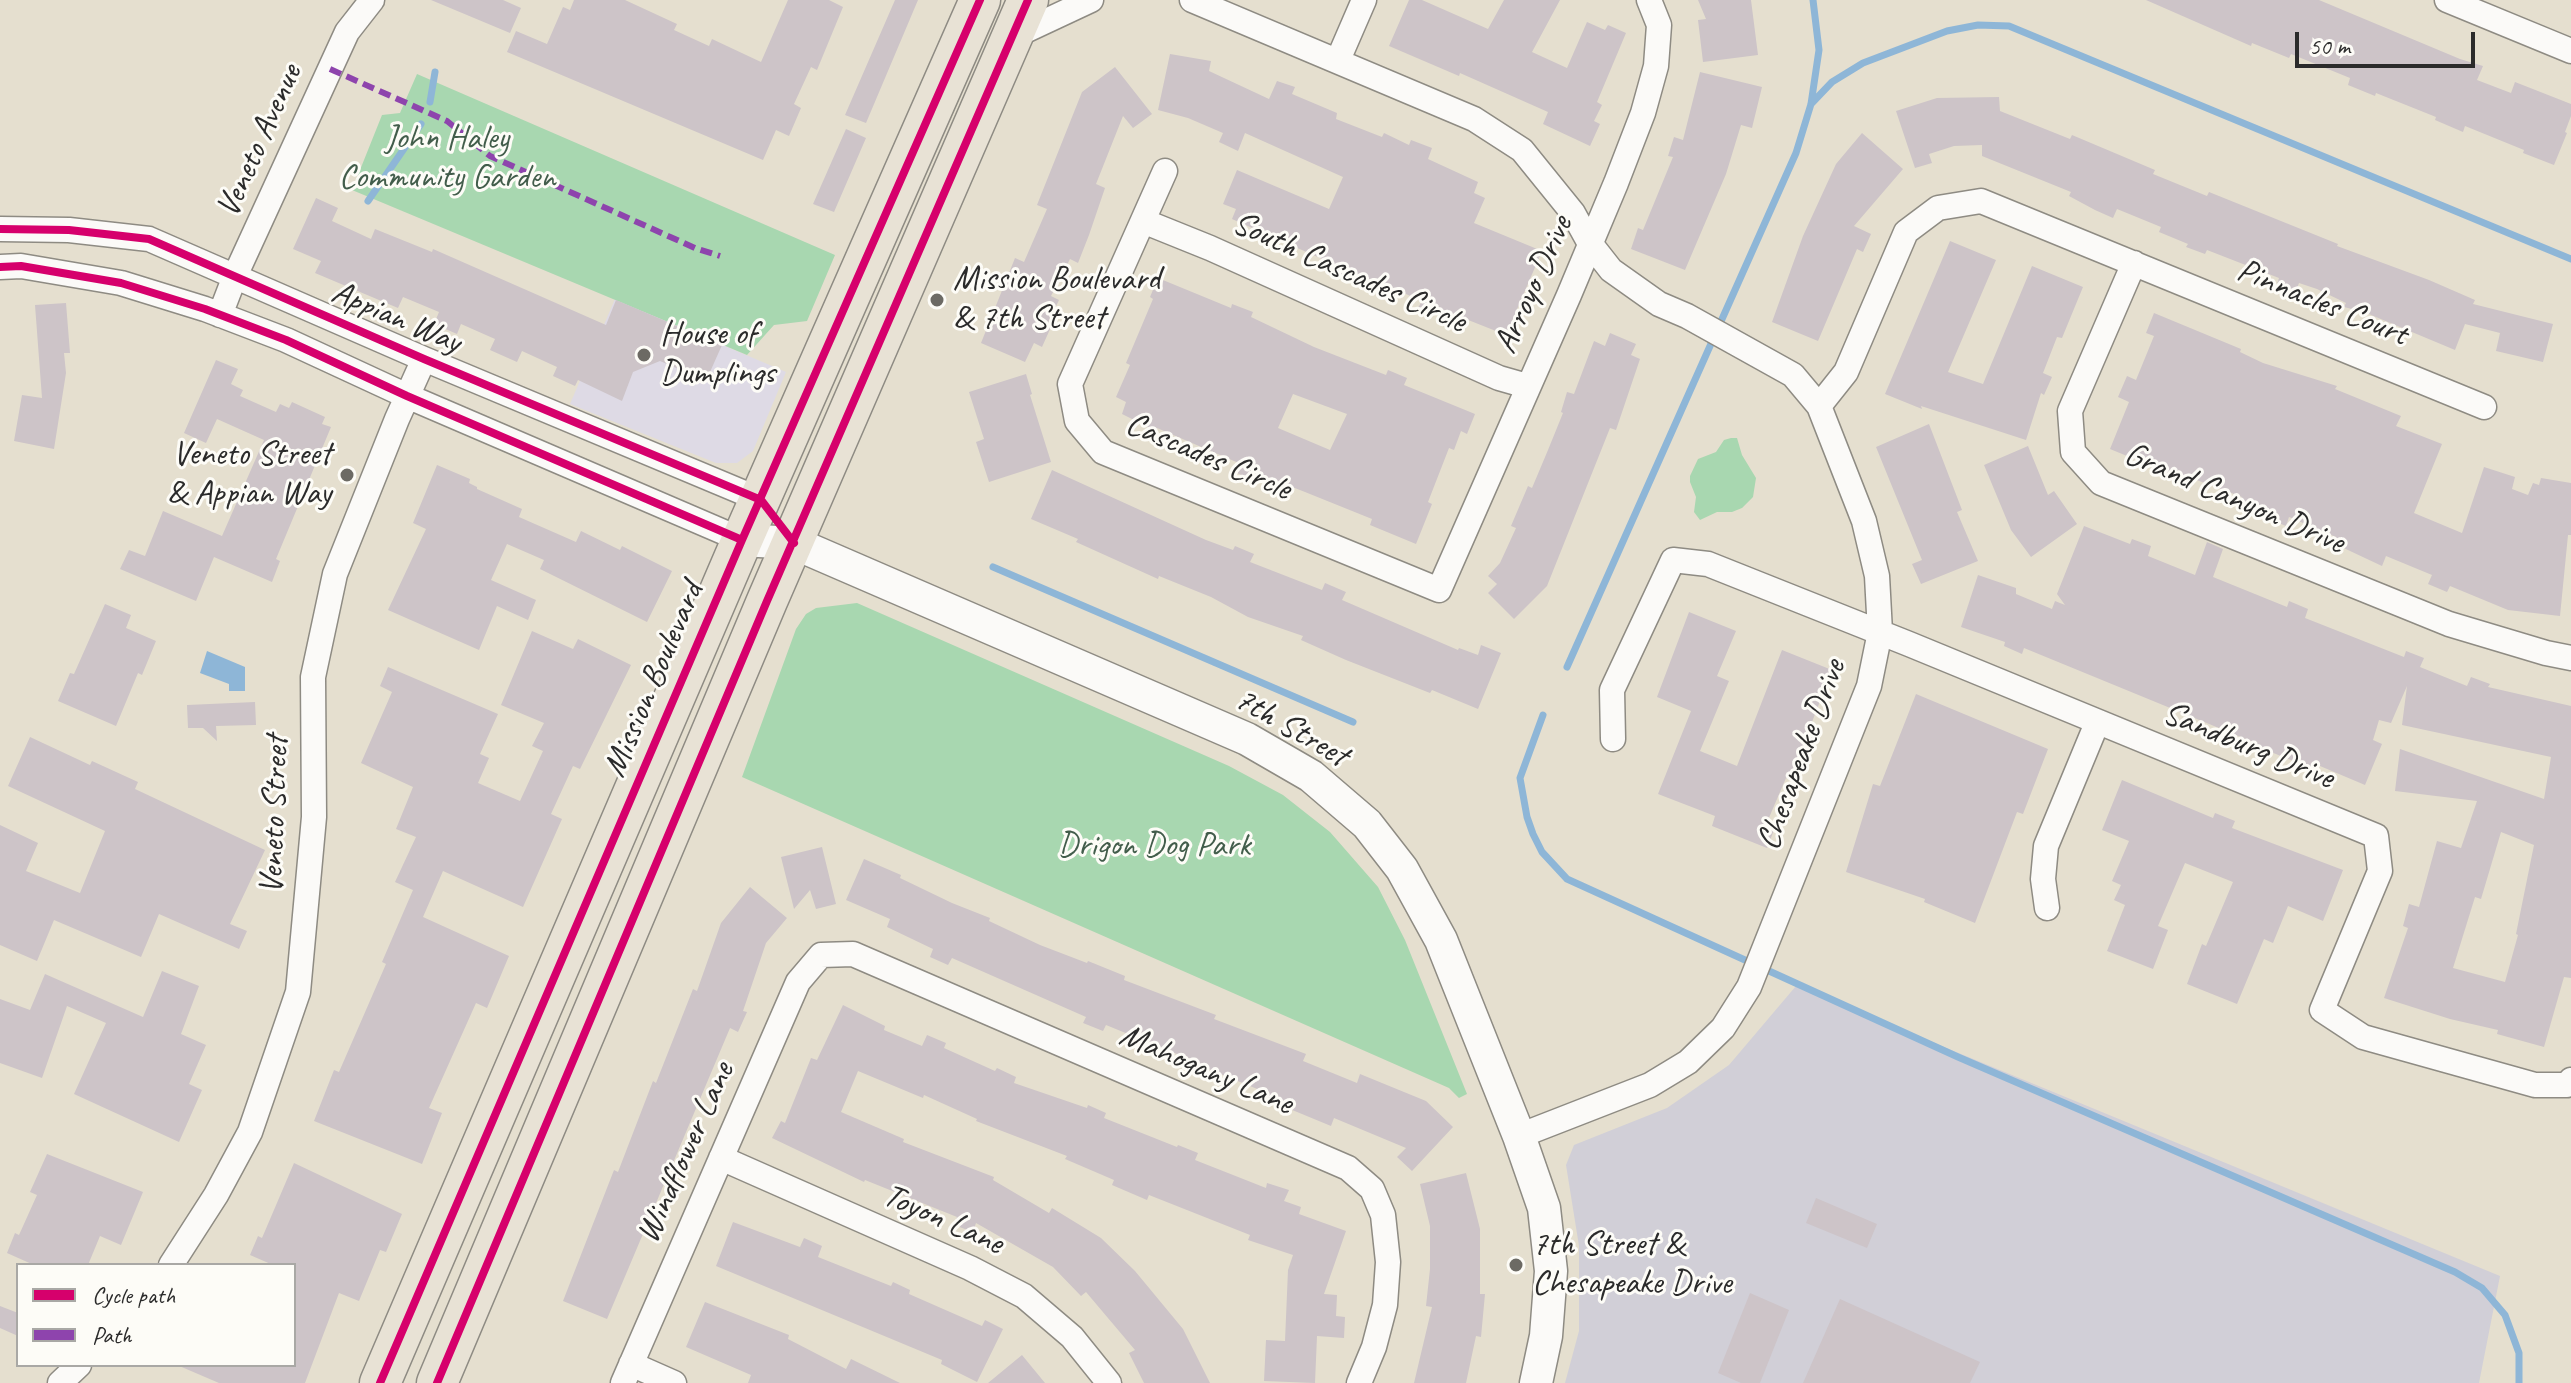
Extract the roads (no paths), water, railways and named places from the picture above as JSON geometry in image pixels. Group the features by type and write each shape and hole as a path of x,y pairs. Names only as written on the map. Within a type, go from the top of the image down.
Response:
{"main road":[{"name":"Mission Boulevard","path":"380,1383 742,540 980,0"},
{"path":"437,1383 1028,0"}],"street":[{"name":"Veneto Avenue","path":"220,315 347,32 372,0"},
{"path":"1012,37 1091,0"},
{"name":"Chesapeake Drive","path":"1192,0 1474,119 1522,150 1573,213 1589,242 1611,270 1659,304 1687,316 1793,375 1819,406 1864,521 1877,576 1880,632 1869,686 1749,987 1723,1028 1688,1062 1650,1085 1519,1136"},
{"path":"1338,60 1364,0"},
{"name":"Arroyo Drive","path":"1439,590 1569,295 1643,113 1656,66 1659,25 1649,0"},
{"path":"2447,0 2571,51"},
{"name":"Cascades Circle","path":"1165,171 1070,384 1077,421 1103,452 1439,590"},
{"name":"Pinnacles Court","path":"1819,406 1846,372 1906,232 1938,208 1981,201 2484,407"},
{"name":"South Cascades Circle","path":"1143,221 1499,378 1527,386"},
{"name":"Appian Way","path":"0,229 69,230 149,239 424,359 761,500"},
{"name":"Grand Canyon Drive","path":"2134,263 2070,411 2073,452 2101,483 2449,624 2571,658"},
{"name":"Appian Way","path":"0,267 21,266 121,283 220,315 286,340 407,396 742,540"},
{"name":"Veneto Street","path":"172,1263 216,1195 250,1132 298,992 314,817 313,677 335,574 424,359"},
{"name":"7th Street","path":"761,500 794,543"},
{"name":"7th Street","path":"742,540 794,543 1247,739 1311,776 1367,824 1402,869 1441,940 1519,1136 1544,1208 1551,1271 1546,1336 1536,1383"},
{"name":"Sandburg Drive","path":"1613,739 1612,690 1673,560 1708,564 2376,836 2380,871 2322,1010 2363,1037 2535,1085 2567,1085 2571,1080"},
{"path":"2047,908 2043,879 2046,846 2097,723"},
{"name":"Mahogany Lane","path":"821,955 853,954 1348,1168 1372,1189 1383,1215 1388,1262 1385,1305 1374,1347 1359,1383"},
{"name":"Windflower Lane","path":"627,1373 798,982 821,955"},
{"name":"Toyon Lane","path":"721,1158 970,1268 1024,1296 1072,1337 1109,1383"},
{"path":"60,1383 77,1367"},
{"path":"627,1373 674,1383"}],"water":[{"path":"207,651 245,667 245,691 229,691 229,684 200,673"}],"waterway":[{"path":"1567,667 1796,153 1811,104 1819,50 1813,0"},
{"path":"1811,104 1832,82 1863,63 1947,31 1978,25 2009,26 2571,259"},
{"path":"430,102 435,72"},
{"path":"368,201 421,124"},
{"path":"993,567 1353,722"},
{"path":"1543,715 1520,778 1533,834 1542,852 1567,879 1958,1057 2455,1272 2482,1288 2505,1315 2519,1353 2519,1383"}],"place":[{"name":"Mission Boulevard & 7th Street","path":"937,300"},
{"name":"House of Dumplings","path":"644,355"},
{"name":"Veneto Street & Appian Way","path":"347,475"},
{"name":"7th Street & Chesapeake Drive","path":"1516,1265"}],"park label":[{"name":"John Haley Community Garden","path":"447,158"},
{"name":"Drigon Dog Park","path":"1154,846"}]}
